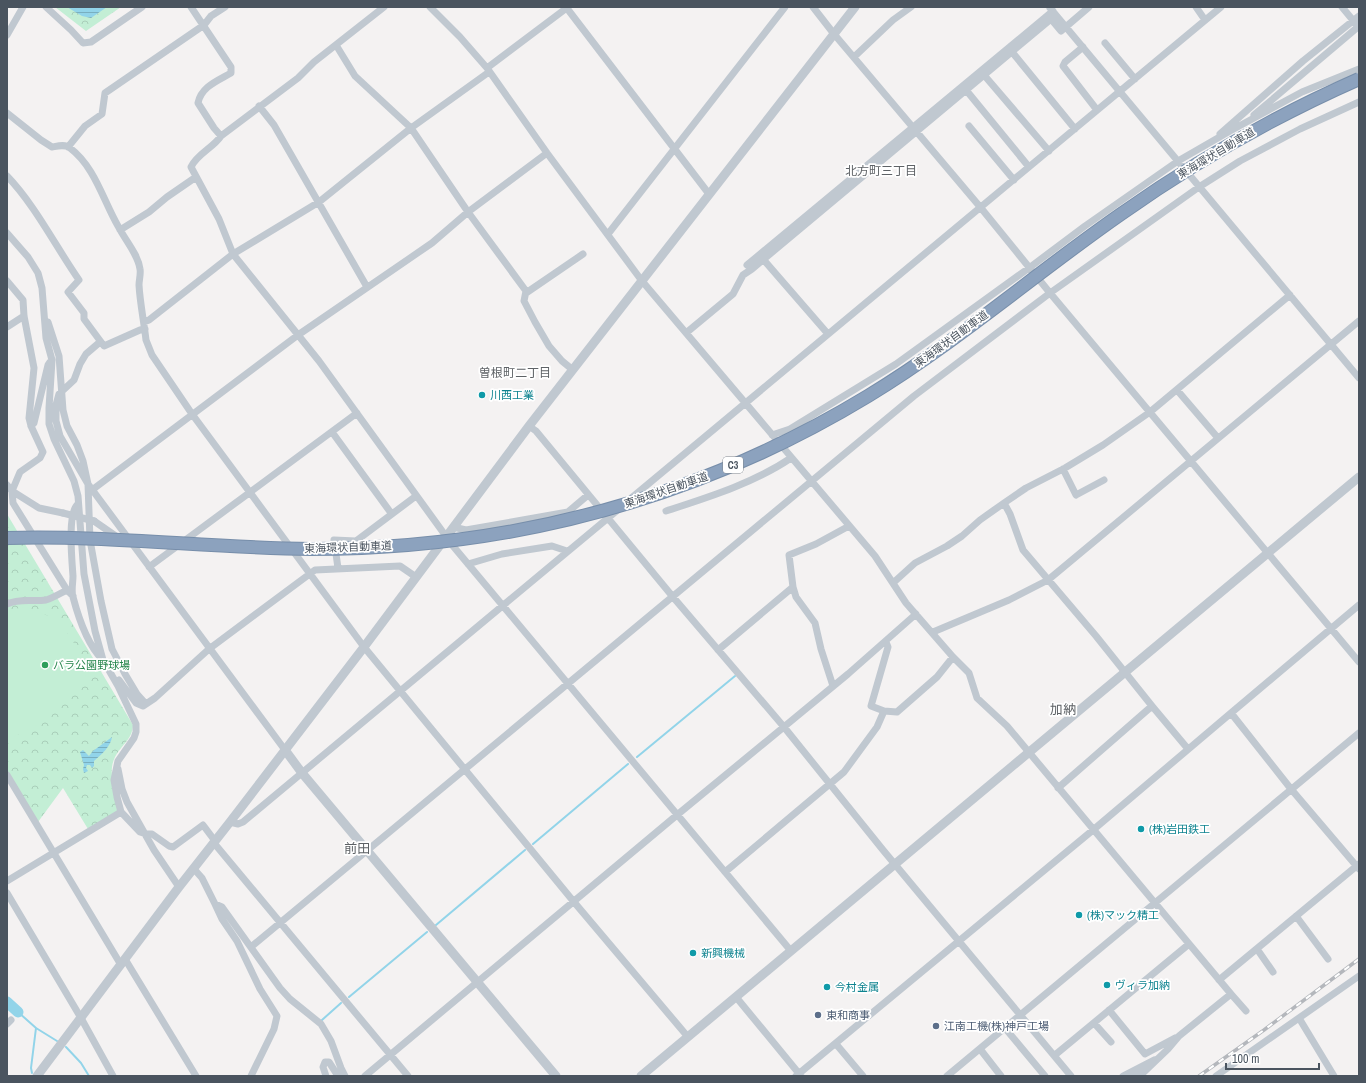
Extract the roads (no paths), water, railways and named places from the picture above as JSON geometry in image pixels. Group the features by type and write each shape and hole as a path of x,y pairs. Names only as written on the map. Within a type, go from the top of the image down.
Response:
{"highway":[{"name":"東海環状自動車道","path":"7,538 75,539 310,549 373,548 436,543 496,535 552,524 654,496 761,453 816,425 869,395 920,362 1058,259 1182,172 1251,132 1312,100 1359,79"}],"street":[{"path":"7,35 23,7"},
{"path":"46,7 83,42 91,42 142,7"},
{"path":"191,7 232,67 231,73 208,86 200,96 198,103 221,136"},
{"path":"68,147 85,126 102,114 105,93 204,25 211,16 225,7"},
{"path":"384,7 336,45 298,78 221,136 217,142 193,162 191,167 219,219 233,254 319,361 446,537 792,951"},
{"path":"430,7 460,37 488,70 547,153 642,281 850,526 874,556 906,603 933,632 953,658 969,673 977,698 1007,726 1246,1011"},
{"path":"7,176 15,184 52,237 79,280 68,292 84,313 84,319 104,346 140,330 149,320 233,254 319,202 411,128 488,70 567,7 709,194"},
{"path":"608,234 785,7"},
{"path":"813,7 1050,294 1359,662"},
{"path":"37,1076 179,887 364,647 529,426 855,7"},
{"path":"854,57 910,7"},
{"path":"752,269 747,265 915,129 966,90 1052,19 1061,30 1089,7"},
{"path":"1196,7 1205,20"},
{"path":"230,822 238,824 243,822 1221,7"},
{"path":"1243,124 1359,27 1356,18 1342,7"},
{"path":"686,333 733,294 743,276 915,129 1051,9 1359,378"},
{"path":"1208,144 1303,61 1356,18"},
{"path":"1105,43 1135,79"},
{"path":"336,45 355,76 411,128 468,212 526,291 524,301 549,346 562,361 573,370"},
{"path":"1083,47 1065,62 1063,66 1097,110"},
{"path":"1012,52 1075,129"},
{"path":"772,435 790,429 896,364 1085,226 1178,161 1302,92 1359,69"},
{"path":"984,75 1048,151"},
{"path":"966,90 1029,167"},
{"path":"251,947 914,396 1050,294 1199,187 1240,161 1300,129 1359,102"},
{"path":"259,106 274,125 367,287"},
{"path":"7,113 52,147 62,145 68,147 79,156 90,172 120,230 136,257 140,269 139,286 146,340 152,355 192,414 364,647 574,902 688,1037"},
{"path":"969,126 1014,180"},
{"path":"90,487 192,414 298,335 432,243 468,212 547,153"},
{"path":"120,230 149,212 167,197 196,177"},
{"path":"7,233 28,257 38,273 42,288 46,338 52,360 48,408 50,424 57,438 78,496 84,574 95,631 103,660"},
{"path":"526,293 583,254"},
{"path":"763,259 828,334"},
{"path":"7,281 23,300 24,316 34,368 29,418 43,452 40,458 20,472 12,491 13,503 67,590 73,596"},
{"path":"893,583 915,563 962,536 980,520 1026,488 1064,469 1103,445 1150,412 1290,295"},
{"path":"7,327 24,316"},
{"path":"45,317 49,324 59,356 63,410 67,426 84,461 90,487 90,540 101,601 112,649 125,674 146,704"},
{"path":"933,632 1009,600 1048,580 1359,321"},
{"path":"100,342 86,354 80,364 74,380 59,394 56,405 57,438 90,487 138,553 302,773 556,1076"},
{"path":"31,426 34,423 48,364 52,360"},
{"path":"1177,390 1218,438"},
{"path":"149,567 356,413"},
{"path":"529,426 536,431 673,597 784,727 1071,1076"},
{"path":"332,432 391,514"},
{"path":"666,511 718,494 775,468 792,458"},
{"path":"1064,469 1076,495 1104,480"},
{"path":"641,1076 1359,477"},
{"path":"7,485 12,491 39,508 97,522 138,553"},
{"path":"454,527 466,530 568,512 588,495"},
{"path":"338,568 334,540 356,541 416,496"},
{"path":"1004,503 1010,514 1023,550 1126,672 1188,749"},
{"path":"78,504 75,506 72,513 71,535 73,596 85,630 93,647 108,668 136,724 136,732 130,745 118,761 114,780 121,812 140,832 157,836 169,846 173,846 203,825 214,842 408,1076"},
{"path":"833,686 821,649 815,623 796,597 793,587 789,555 816,544 850,526"},
{"path":"468,564 502,554 552,546 567,551"},
{"path":"108,668 136,704 143,706 155,698 209,649 315,570 400,566 416,577"},
{"path":"718,650 793,587"},
{"path":"7,604 13,601 47,600 67,590"},
{"path":"736,997 799,1075 1359,606"},
{"path":"365,1076 886,642 916,614"},
{"path":"886,642 888,647 871,706 884,712 897,712 937,677 953,658"},
{"path":"1058,788 1152,706"},
{"path":"725,872 844,772 877,727 884,712"},
{"path":"1219,980 1358,866 1291,789 1230,713"},
{"path":"947,1076 1359,733"},
{"path":"117,767 122,789 127,802 163,865 179,887"},
{"path":"7,775 54,853 196,1076"},
{"path":"7,881 121,812"},
{"path":"194,869 202,878 222,919 237,941 257,982 277,1016 274,1028 251,1076"},
{"path":"7,893 81,1018 113,1076"},
{"path":"215,904 222,906 280,988 290,999 321,1024 331,1041 345,1076"},
{"path":"1296,916 1328,959"},
{"path":"1054,1055 1189,944"},
{"path":"1257,949 1273,972"},
{"path":"1216,1076 1359,976"},
{"path":"1136,1076 1144,1072 1178,1036 1231,994"},
{"path":"1109,1010 1145,1054 1178,1036"},
{"path":"1299,1018 1334,1076"},
{"path":"1094,1023 1110,1042"},
{"path":"1005,1028 1045,1076"},
{"path":"836,1044 863,1076"},
{"path":"980,1049 1001,1076"},
{"path":"1123,1076 1159,1057"},
{"path":"326,1076 323,1067 325,1062 329,1062 338,1076"}],"water":[{"path":"67,7 107,7 91,18 82,16"},
{"path":"112,737 108,747 94,761 94,766 92,768 90,765 87,765 86,768 88,771 84,773 84,765 80,752 83,750 89,756 93,751"}],"waterway":[{"path":"637,757 735,676"},
{"path":"533,844 628,764"},
{"path":"436,925 525,850"},
{"path":"349,997 427,932"},
{"path":"7,1002 18,1012"},
{"path":"322,1020 341,1003"},
{"path":"18,1012 36,1028 57,1041"},
{"path":"32,1073 31,1068 36,1028"},
{"path":"66,1047 81,1063 89,1076"}],"railway":[{"path":"1199,1076 1264,1030 1359,959"}],"place":[{"name":"川西工業","path":"482,395"},
{"name":"バラ公園野球場","path":"45,665"},
{"name":"(株)岩田鉄工","path":"1141,829"},
{"name":"(株)マック精工","path":"1079,915"},
{"name":"新興機械","path":"693,953"},
{"name":"ヴィラ加納","path":"1107,985"},
{"name":"今村金属","path":"827,987"},
{"name":"東和商事","path":"818,1015"},
{"name":"江南工機(株)神戸工場","path":"936,1026"}],"district":[{"name":"北方町三丁目","path":"881,171"},
{"name":"曽根町二丁目","path":"515,373"},
{"name":"加納","path":"1063,709"},
{"name":"前田","path":"357,848"}]}
